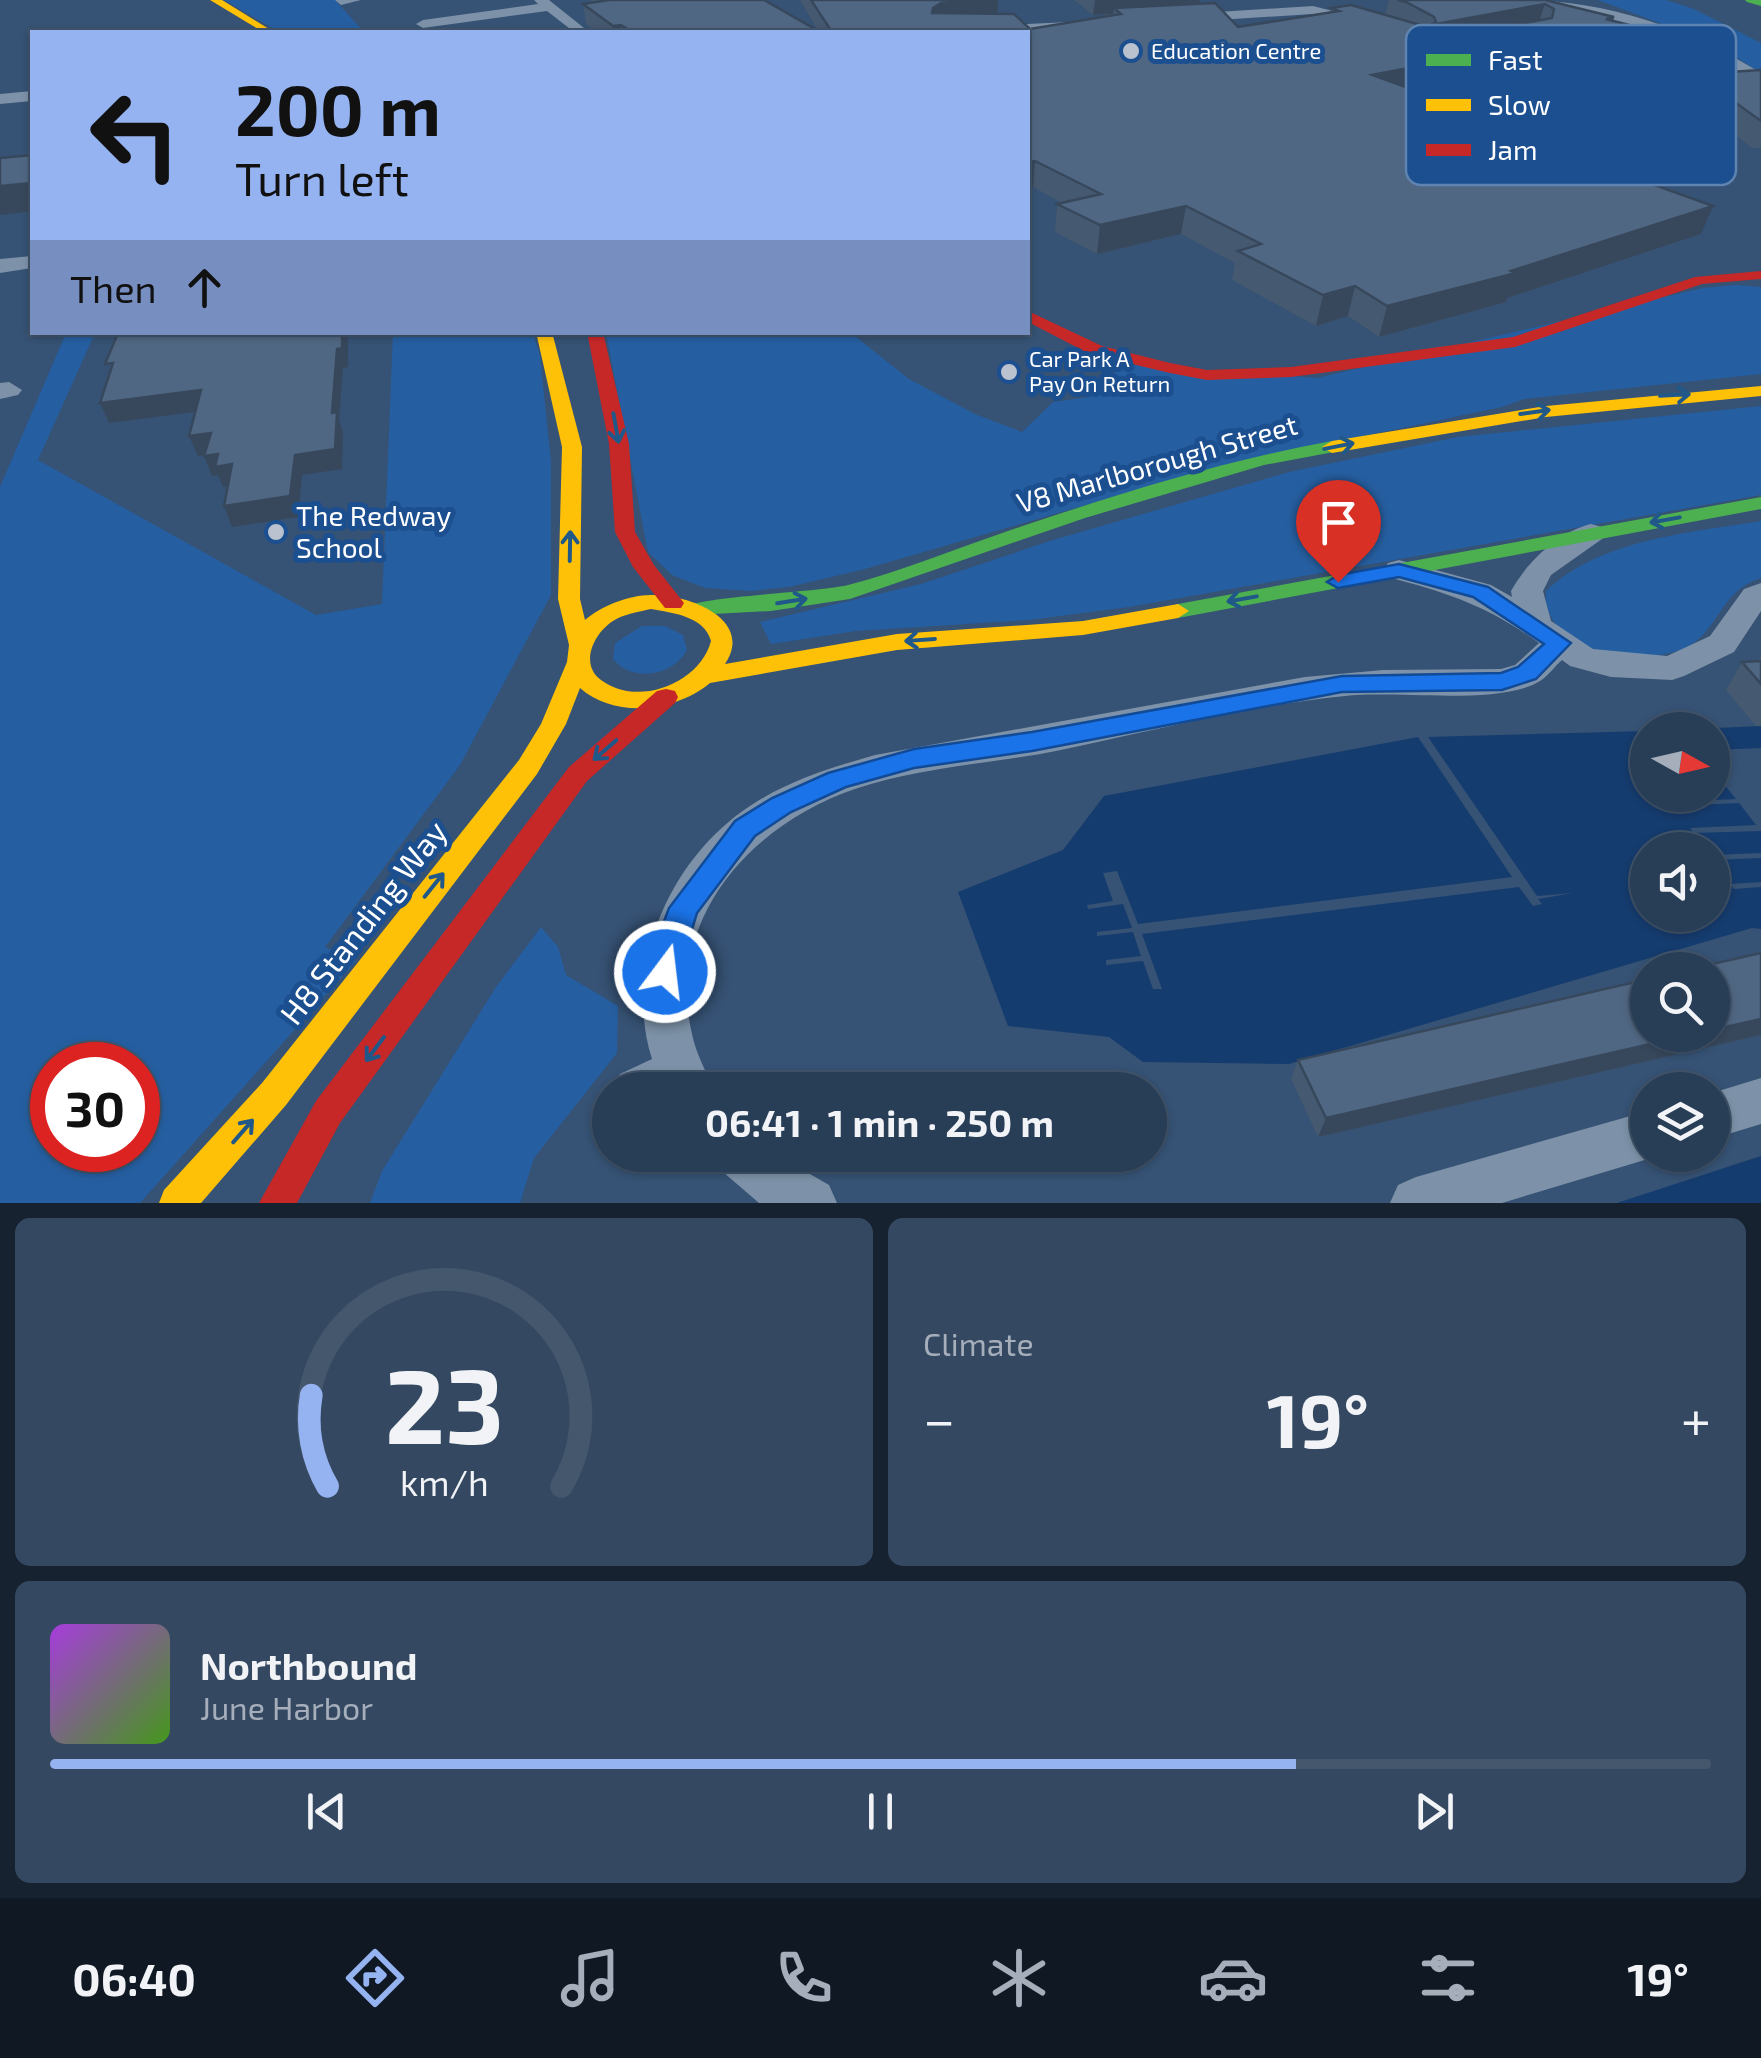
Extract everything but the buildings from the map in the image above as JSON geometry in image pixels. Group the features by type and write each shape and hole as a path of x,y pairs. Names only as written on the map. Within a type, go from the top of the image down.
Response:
{"main road":[{"path":"215,0 266,30"},
{"path":"1750,0 1761,3"},
{"path":"189,3 227,30"},
{"path":"1030,317 1096,350 1170,368 1207,375 1291,372 1515,342 1700,280 1760,272"},
{"path":"545,335 572,447 569,599 584,680 609,694 642,700 666,697 709,675 723,654 724,636 714,620 684,606 644,567 625,532 619,444 596,335"},
{"name":"V8 Marlborough Street","path":"684,606 771,604 850,592 1078,514 1261,460 1480,419 1657,396 1761,391"},
{"path":"709,675 898,642 1083,628 1761,503"},
{"path":"578,654 606,616 628,607 684,606"},
{"name":"H8 Standing Way","path":"177,1203 274,1094 528,767 553,724 578,654"},
{"path":"277,1203 328,1112 578,774 666,697"}],"street":[{"path":"1510,1 1572,7 1642,25"},
{"path":"411,8 427,28 545,4 579,30"},
{"path":"1163,20 1371,7"},
{"path":"1313,10 1375,23"},
{"path":"978,30 1108,23"},
{"path":"1736,67 1761,80"},
{"path":"0,99 30,96"},
{"path":"0,266 30,262"},
{"path":"1548,634 1527,591 1538,570 1591,533"},
{"path":"1399,570 1480,592 1582,658 1612,665 1672,668 1722,644 1755,596 1761,594"},
{"path":"667,1072 662,995 668,950 684,908 745,828 782,805 838,780 914,758 1032,742 1342,684 1502,681 1527,673 1548,634"},
{"path":"1730,1110 1761,1101"},
{"path":"1416,1203 1630,1140"},
{"path":"758,1172 811,1203"}],"shaded area":[{"path":"224,0 335,0 362,30 276,30"},
{"path":"1598,0 1666,0 1726,25 1664,25"},
{"path":"1736,30 1761,43 1761,73 1736,57"},
{"path":"1761,287 1761,374 1524,399 1502,407 1221,466 865,569 789,587 751,591 705,588 672,575 648,552 606,335 854,335 909,379 975,414 1022,432 1053,402 1090,397 1124,364 1317,378 1703,288"},
{"path":"65,335 94,335 38,460 316,615 382,604 393,335 534,335 540,356 551,462 551,595 460,765 325,947 356,961 140,1203 0,1203 0,487"},
{"path":"1761,406 1761,495 1129,607 1029,620 856,631 771,644 760,622 921,584 1053,540 1289,472 1458,437"},
{"path":"1761,521 1761,578 1728,600 1708,630 1689,646 1647,656 1599,651 1560,629 1549,612 1546,591 1593,560 1647,541"},
{"path":"642,626 665,626 683,635 687,650 681,659 652,673 641,674 621,667 613,659 615,643"},
{"path":"1761,726 1761,748 1730,749 1730,727"},
{"path":"1630,731 1630,812 1730,812 1730,803 1739,803 1756,825 1690,828 1692,832 1630,832 1630,932 1730,932 1730,884 1734,889 1761,887 1761,929 1752,928 1670,952 1630,952 1630,964 1289,1064 1143,1062 1109,1037 1008,1026 958,892 1063,850 1104,796 1418,737 1512,877 1138,924 1117,871 1103,873 1113,901 1087,905 1088,909 1123,904 1132,928 1097,932 1097,936 1133,932 1141,956 1106,960 1106,965 1143,961 1153,989 1162,989 1142,934 1519,887 1533,906 1542,904 1538,899 1573,893 1537,896 1428,737"},
{"path":"1761,831 1761,853 1730,854 1727,832"},
{"path":"1761,858 1761,882 1730,884 1730,859"},
{"path":"541,927 558,947 566,975 618,1006 617,1053 602,1072 592,1072 592,1085 534,1158 520,1203 370,1203 382,1171 496,987"},
{"path":"1761,1156 1761,1203 1617,1203 1712,1172 1730,1172 1730,1166"}],"traffic: fast":[{"path":"1750,0 1761,3"},
{"path":"695,608 771,604 850,592 1078,514 1261,460 1332,447"},
{"path":"1178,611 1761,503"}],"traffic: slow":[{"path":"215,0 266,30"},
{"path":"545,335 572,447 569,599 579,642"},
{"path":"1332,447 1546,412 1761,391"},
{"path":"651,602 683,608 711,620 723,641 719,655 696,682 668,696 620,698 592,686 584,678 578,658 590,629 606,615 651,602"},
{"path":"709,675 897,642 1083,628 1178,611"},
{"path":"177,1203 274,1094 528,767 553,724 576,666"}],"traffic: jam":[{"path":"1030,317 1096,350 1170,368 1207,375 1291,372 1515,342 1700,280 1759,275"},
{"path":"596,335 619,444 625,532 644,567 673,603"},
{"path":"277,1203 328,1112 578,774 666,697"}],"place":[{"name":"Education Centre","path":"1131,51"},
{"name":"Car Park A Pay On Return","path":"1009,372"},
{"name":"The Redway School","path":"276,532"}],"route":[{"path":"665,972 668,950 684,908 745,828 782,805 838,780 914,758 1032,742 1342,684 1395,680 1443,684 1502,681 1527,673 1560,643 1536,624 1480,592 1399,570 1338,582"}]}
